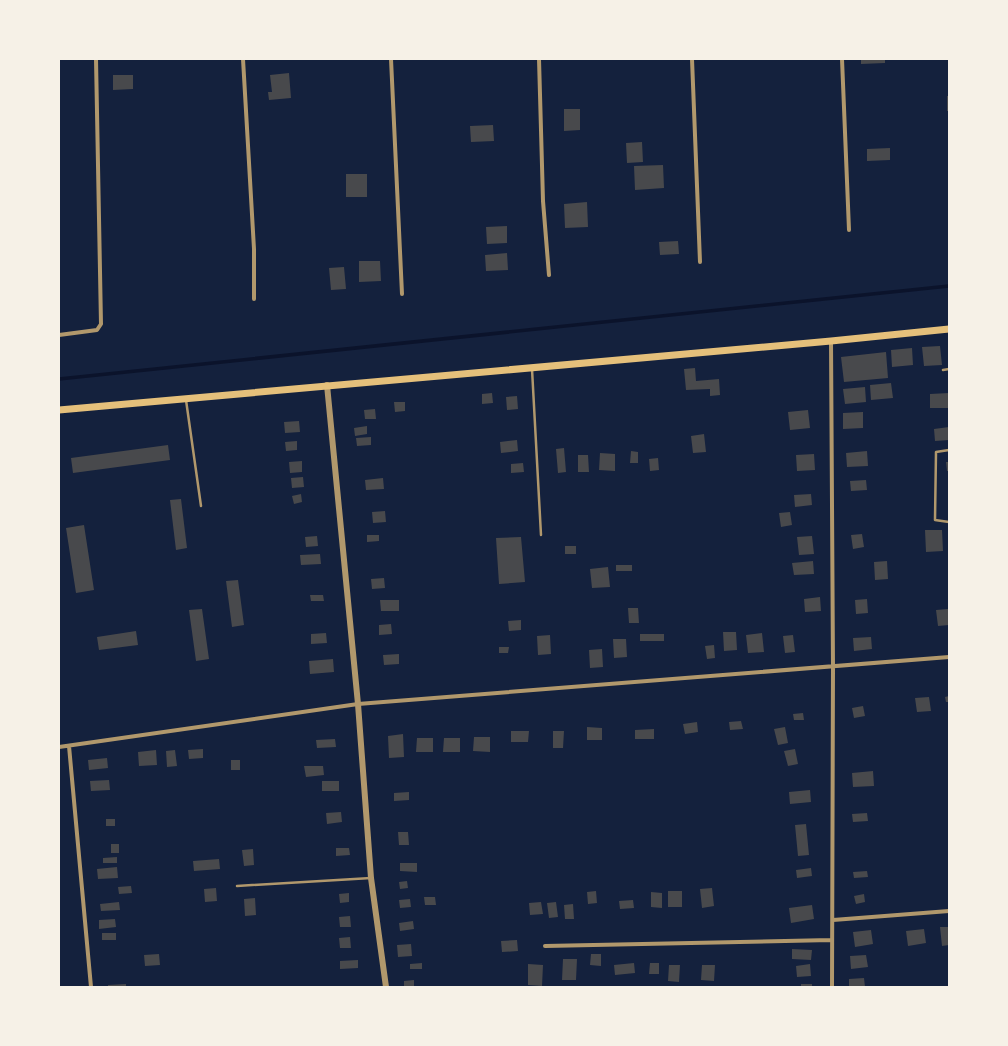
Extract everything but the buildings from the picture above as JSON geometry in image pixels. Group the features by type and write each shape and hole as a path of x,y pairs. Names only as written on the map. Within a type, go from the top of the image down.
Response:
{"main road":[{"path":"59,410 327,384 831,341 949,329"}],"street":[{"path":"59,335 97,330 101,324 96,59"},
{"path":"243,59 254,249 254,300"},
{"path":"391,59 402,294"},
{"path":"539,59 543,201 549,275"},
{"path":"692,59 700,262"},
{"path":"842,59 849,230"},
{"path":"831,341 834,667 833,920 831,940 832,987"},
{"path":"327,384 358,704 371,878 386,987"},
{"path":"59,747 358,704 949,657"},
{"path":"69,746 91,987"},
{"path":"833,920 949,911"},
{"path":"545,946 831,940"}],"lane":[{"path":"532,366 541,535"},
{"path":"943,370 949,369"},
{"path":"186,397 201,506"},
{"path":"949,450 936,452 935,520 949,522"},
{"path":"237,886 371,878"}],"waterway":[{"path":"59,379 949,286"}]}
